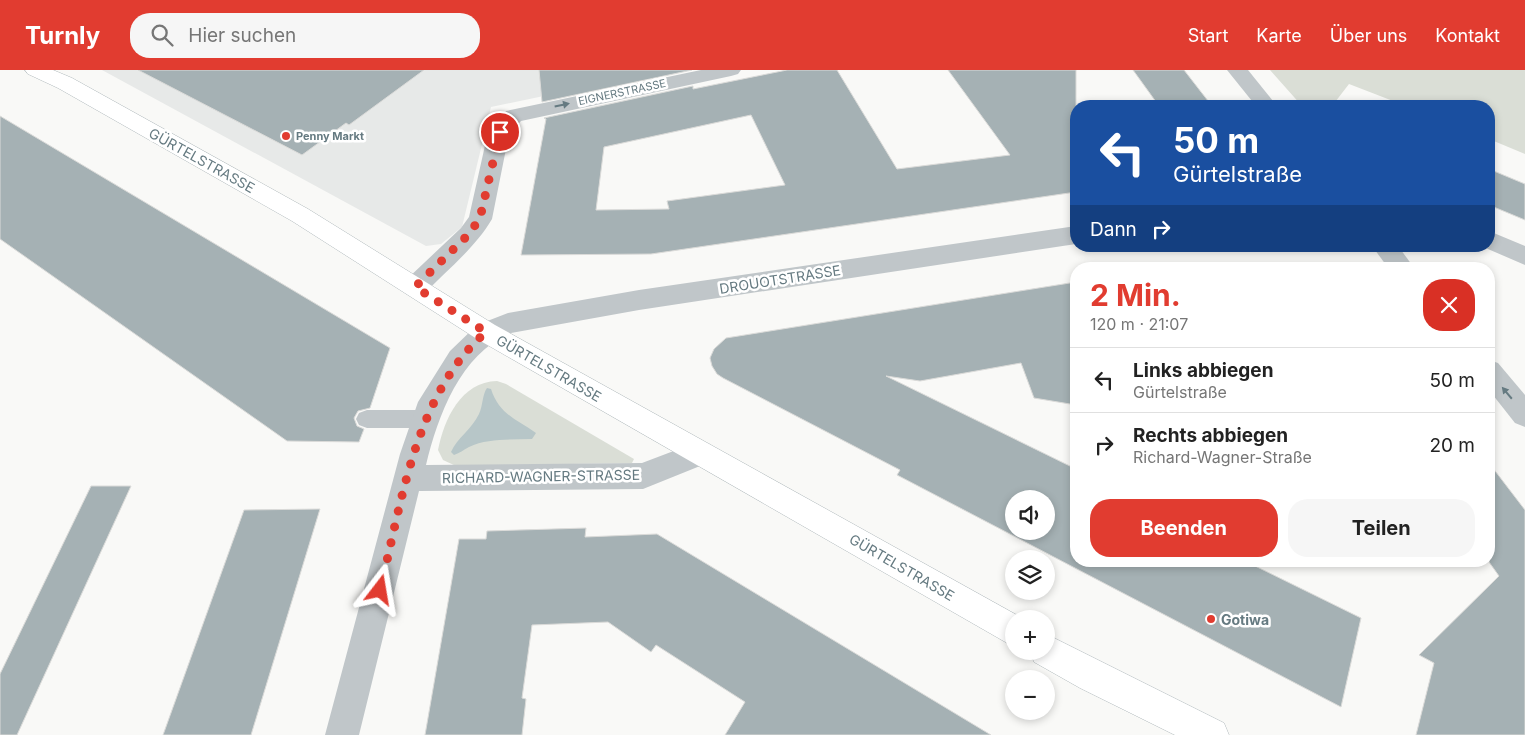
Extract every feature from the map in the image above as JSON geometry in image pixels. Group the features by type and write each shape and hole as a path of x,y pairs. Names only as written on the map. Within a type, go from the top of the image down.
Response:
{"main road":[{"name":"GÜRTELSTRASSE","path":"36,70 65,83 300,215 486,332 1005,626"},
{"path":"1055,655 1092,676 1212,735"}],"street":[{"name":"EIGNERSTRASSE","path":"415,287 469,234 480,218 500,132 514,116 731,70"},
{"path":"1237,70 1262,100"},
{"name":"DROUOTSTRASSE","path":"486,332 508,323 639,300 1070,236"},
{"path":"1495,243 1525,256"},
{"path":"1389,252 1397,262"},
{"path":"342,735 408,478 432,402 459,359 486,332"},
{"path":"1495,378 1525,415"},
{"name":"RICHARD-WAGNER-STRASSE","path":"408,478 643,476 700,453"}],"lane":[{"path":"367,419 426,419"}],"shaded area":[{"path":"102,70 668,70 491,107 462,227 441,244 426,246"},
{"path":"1270,70 1525,70 1525,154 1495,142 1495,100 1390,100 1349,84 1337,100 1297,100"},
{"path":"497,381 506,384 634,459 632,463 456,466 443,460 438,450 445,426 456,404 473,388 484,383"},
{"path":"487,388 491,389 503,410 536,433 532,439 500,440 476,444 454,455 451,452 454,447 479,414"}],"building":[{"path":"138,70 424,70 349,125 346,123 302,155"},
{"path":"539,70 692,70 542,102"},
{"path":"787,70 837,70 897,169 1010,155 948,70 1076,70 1076,100 1070,100 1070,193 651,254 521,255 546,119 544,118 693,86 693,89","holes":["751,115 785,185 667,201 669,209 596,210 604,147"]},
{"path":"1133,70 1184,70 1207,100 1155,100"},
{"path":"0,116 390,348 370,408 358,411 354,418 357,426 364,429 359,442 287,441 0,239"},
{"path":"1495,172 1525,184 1525,220 1495,208"},
{"path":"1070,283 1070,404 1034,398 1021,363 920,381 886,376 1070,466 1070,565 1055,558 1055,550 1041,550 1021,540 1055,540 1055,490 1005,490 1005,531 897,475 900,470 723,378 717,374 710,358 714,349 726,338"},
{"path":"1495,471 1525,510 1525,735 1416,735 1434,663 1419,655 1499,576 1493,567 1495,567"},
{"path":"91,486 131,486 17,735 0,735 0,674"},
{"path":"320,509 251,735 163,735 244,510"},
{"path":"586,528 585,537 657,534 991,735 725,735 745,702 656,645 651,652 608,622 532,625 522,698 526,699 522,735 425,735 459,539 486,539 487,531"},
{"path":"1073,567 1257,567 1361,618 1341,707"}],"place":[{"name":"Penny Markt","path":"286,136"},
{"name":"Gotiwa","path":"1211,619"}],"route":[{"path":"380,590 414,454 432,402 459,359 486,332 415,287 469,234 480,218 500,132"}]}
